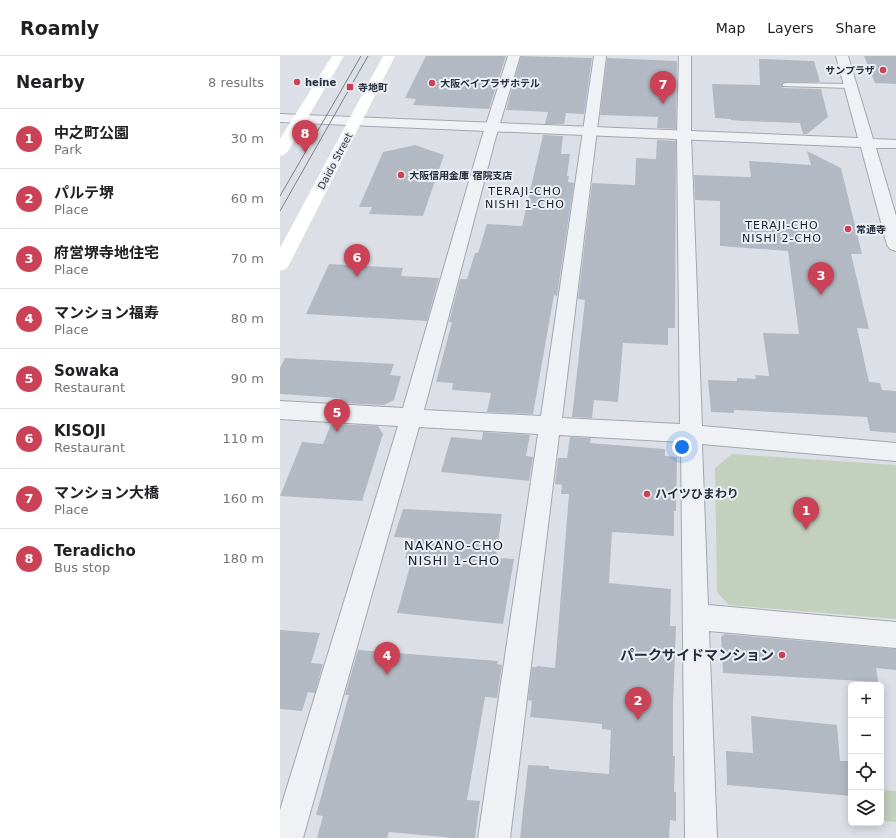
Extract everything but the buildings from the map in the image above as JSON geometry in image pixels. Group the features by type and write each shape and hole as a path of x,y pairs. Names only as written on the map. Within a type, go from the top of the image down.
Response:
{"main road":[{"path":"280,151 338,56"},
{"name":"Daido Street","path":"280,265 389,56"}],"street":[{"path":"287,838 411,418 492,126 514,56"},
{"path":"494,838 551,427 600,56"},
{"path":"685,56 684,134 701,838"},
{"path":"842,56 896,245"},
{"path":"280,118 896,144"},
{"path":"280,410 691,434 896,452"},
{"path":"696,617 896,635"}],"lane":[{"path":"785,85 851,86"}],"green space":[{"path":"732,454 896,465 896,619 729,605 717,592 715,468"},
{"path":"884,790 896,791 896,822 884,821"}],"tram line":[{"path":"280,196 361,56"},
{"path":"280,211 368,56"}],"place":[{"name":"サンプラザ","path":"883,70"},
{"name":"heine","path":"297,82"},
{"name":"大阪ベイプラザホテル","path":"432,83"},
{"name":"寺地町","path":"350,87"},
{"name":"マンション大橋","path":"663,104"},
{"name":"Teradicho","path":"305,153"},
{"name":"大阪信用金庫 宿院支店","path":"401,175"},
{"name":"常通寺","path":"848,229"},
{"name":"KISOJI","path":"357,277"},
{"name":"府営堺寺地住宅","path":"821,295"},
{"name":"Sowaka","path":"337,432"},
{"name":"ハイツひまわり","path":"647,494"},
{"name":"中之町公園","path":"806,530"},
{"name":"パークサイドマンション","path":"782,655"},
{"name":"マンション福寿","path":"387,675"},
{"name":"パルテ堺","path":"638,720"}],"district":[{"name":"TERAJI-CHO NISHI 1-CHO","path":"525,197"},
{"name":"TERAJI-CHO NISHI 2-CHO","path":"782,231"},
{"name":"NAKANO-CHO NISHI 1-CHO","path":"454,552"}]}
